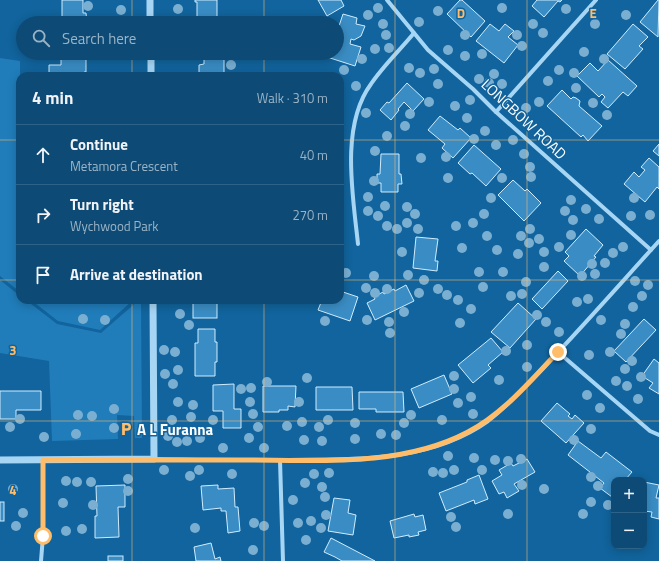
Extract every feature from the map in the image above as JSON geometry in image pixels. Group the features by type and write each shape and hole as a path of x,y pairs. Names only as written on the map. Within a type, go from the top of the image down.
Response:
{"street":[{"path":"150,0 150,16"},
{"name":"LONGBOW ROAD","path":"387,0 428,50 651,250"},
{"path":"496,112 596,0"},
{"path":"358,244 351,180 353,126 360,103 370,84 414,33"},
{"path":"151,60 151,72"},
{"path":"0,460 359,459 412,452 443,444 488,421 508,404 558,352 659,241"},
{"path":"153,304 154,460"},
{"path":"558,352 650,431 659,435"},
{"path":"41,561 43,536 43,460"},
{"path":"280,460 283,561"}],"shaded area":[{"path":"0,58 20,61 20,72 16,72 16,289 0,276"},
{"path":"0,280 16,293 16,304 31,304 57,324 101,333 134,304 141,304 142,438 135,438 134,416 117,415 118,439 52,441 49,361 0,353"},
{"path":"36,304 129,304 100,330 58,321"}],"building":[{"path":"62,0 83,0 83,13 86,13 86,16 62,16"},
{"path":"195,0 217,0 217,16 197,16 197,2 195,2"},
{"path":"318,0 341,0 344,6 327,16"},
{"path":"460,0 462,0 485,21 471,37 447,14"},
{"path":"537,0 562,0 560,2 558,1 544,17 532,6"},
{"path":"659,0 658,37 640,22"},
{"path":"343,14 357,18 356,24 365,26 361,36 354,40 351,39 350,44 361,47 355,66 336,60 344,60 344,16 342,16"},
{"path":"490,24 499,31 505,24 514,31 508,37 518,45 504,63 476,41"},
{"path":"633,24 648,37 639,46 643,49 625,69 607,54"},
{"path":"61,60 86,60 86,72 49,72 49,65 61,65"},
{"path":"204,60 224,60 224,72 199,72 199,65 204,64"},
{"path":"608,60 637,86 628,96 623,92 608,108 601,102 605,97 602,94 599,97 577,76 590,63 598,71"},
{"path":"407,83 424,99 413,111 404,102 391,120 380,110 387,102 389,103"},
{"path":"562,90 571,99 573,97 580,101 579,106 602,126 588,141 583,135 581,137 547,106"},
{"path":"440,116 458,130 460,128 471,138 453,158 442,148 445,144 428,130"},
{"path":"659,144 659,156 653,151"},
{"path":"474,145 501,169 486,186 458,163"},
{"path":"381,154 399,154 399,174 401,174 402,184 398,184 398,192 381,192 381,183 377,183 377,174 380,174"},
{"path":"649,158 659,167 659,189 657,187 645,202 624,184 634,172 639,177 645,170 641,167"},
{"path":"513,180 525,191 527,189 541,203 524,221 498,195"},
{"path":"586,229 603,245 594,256 596,257 580,276 564,261 569,256 565,252"},
{"path":"416,237 438,239 435,261 438,261 437,271 413,268"},
{"path":"558,271 568,281 542,309 532,299"},
{"path":"406,285 414,301 375,320 367,303 375,299 374,297 383,292 384,294 394,289 395,291"},
{"path":"344,292 358,297 350,321 318,310 320,304 344,304"},
{"path":"518,303 536,319 510,348 491,332"},
{"path":"193,304 217,304 217,318 193,318"},
{"path":"644,319 656,330 626,362 614,351"},
{"path":"198,329 215,329 215,342 217,342 217,362 215,362 215,376 195,376 195,343 198,343"},
{"path":"491,338 503,352 488,365 491,368 473,383 458,365"},
{"path":"654,359 659,363 659,394 649,388 653,383 642,376"},
{"path":"444,375 452,394 419,408 411,389"},
{"path":"234,384 234,409 241,409 241,428 223,428 223,411 213,411 213,385"},
{"path":"263,386 296,386 295,407 288,406 288,410 279,410 279,412 263,412"},
{"path":"316,387 352,387 353,410 316,410"},
{"path":"0,391 41,391 41,410 16,410 16,419 0,419"},
{"path":"359,392 403,392 404,412 376,412 376,409 359,409"},
{"path":"557,403 570,414 568,416 572,419 575,415 584,423 566,443 541,421"},
{"path":"578,441 601,458 606,452 632,472 628,477 611,477 611,496 600,488 604,483 568,455"},
{"path":"527,459 535,472 514,484 519,491 507,498 504,492 499,494 492,481 502,475 499,470 511,463 513,466"},
{"path":"479,475 488,499 475,504 474,500 446,511 439,493 467,482 467,480"},
{"path":"647,483 659,485 656,498 659,498 659,519 651,517 652,512 647,511"},
{"path":"125,485 125,507 118,507 119,537 95,538 95,516 97,516 96,486"},
{"path":"218,485 218,489 234,488 235,507 238,507 240,531 228,533 226,511 221,511 221,508 203,510 201,486"},
{"path":"334,498 350,500 348,513 356,515 353,535 328,531"},
{"path":"0,502 4,502 4,521 0,521"},
{"path":"414,514 415,517 423,515 426,530 418,532 419,535 394,538 390,521"},
{"path":"331,538 375,561 342,561 324,552"},
{"path":"211,543 215,559 220,557 221,561 196,561 194,547"},
{"path":"108,556 123,556 123,561 108,561"}],"place":[{"name":"A L Furanna","path":"126,429"}],"route":[{"path":"43,536 43,460 359,459 412,452 443,444 488,421 508,404 558,352"}]}
